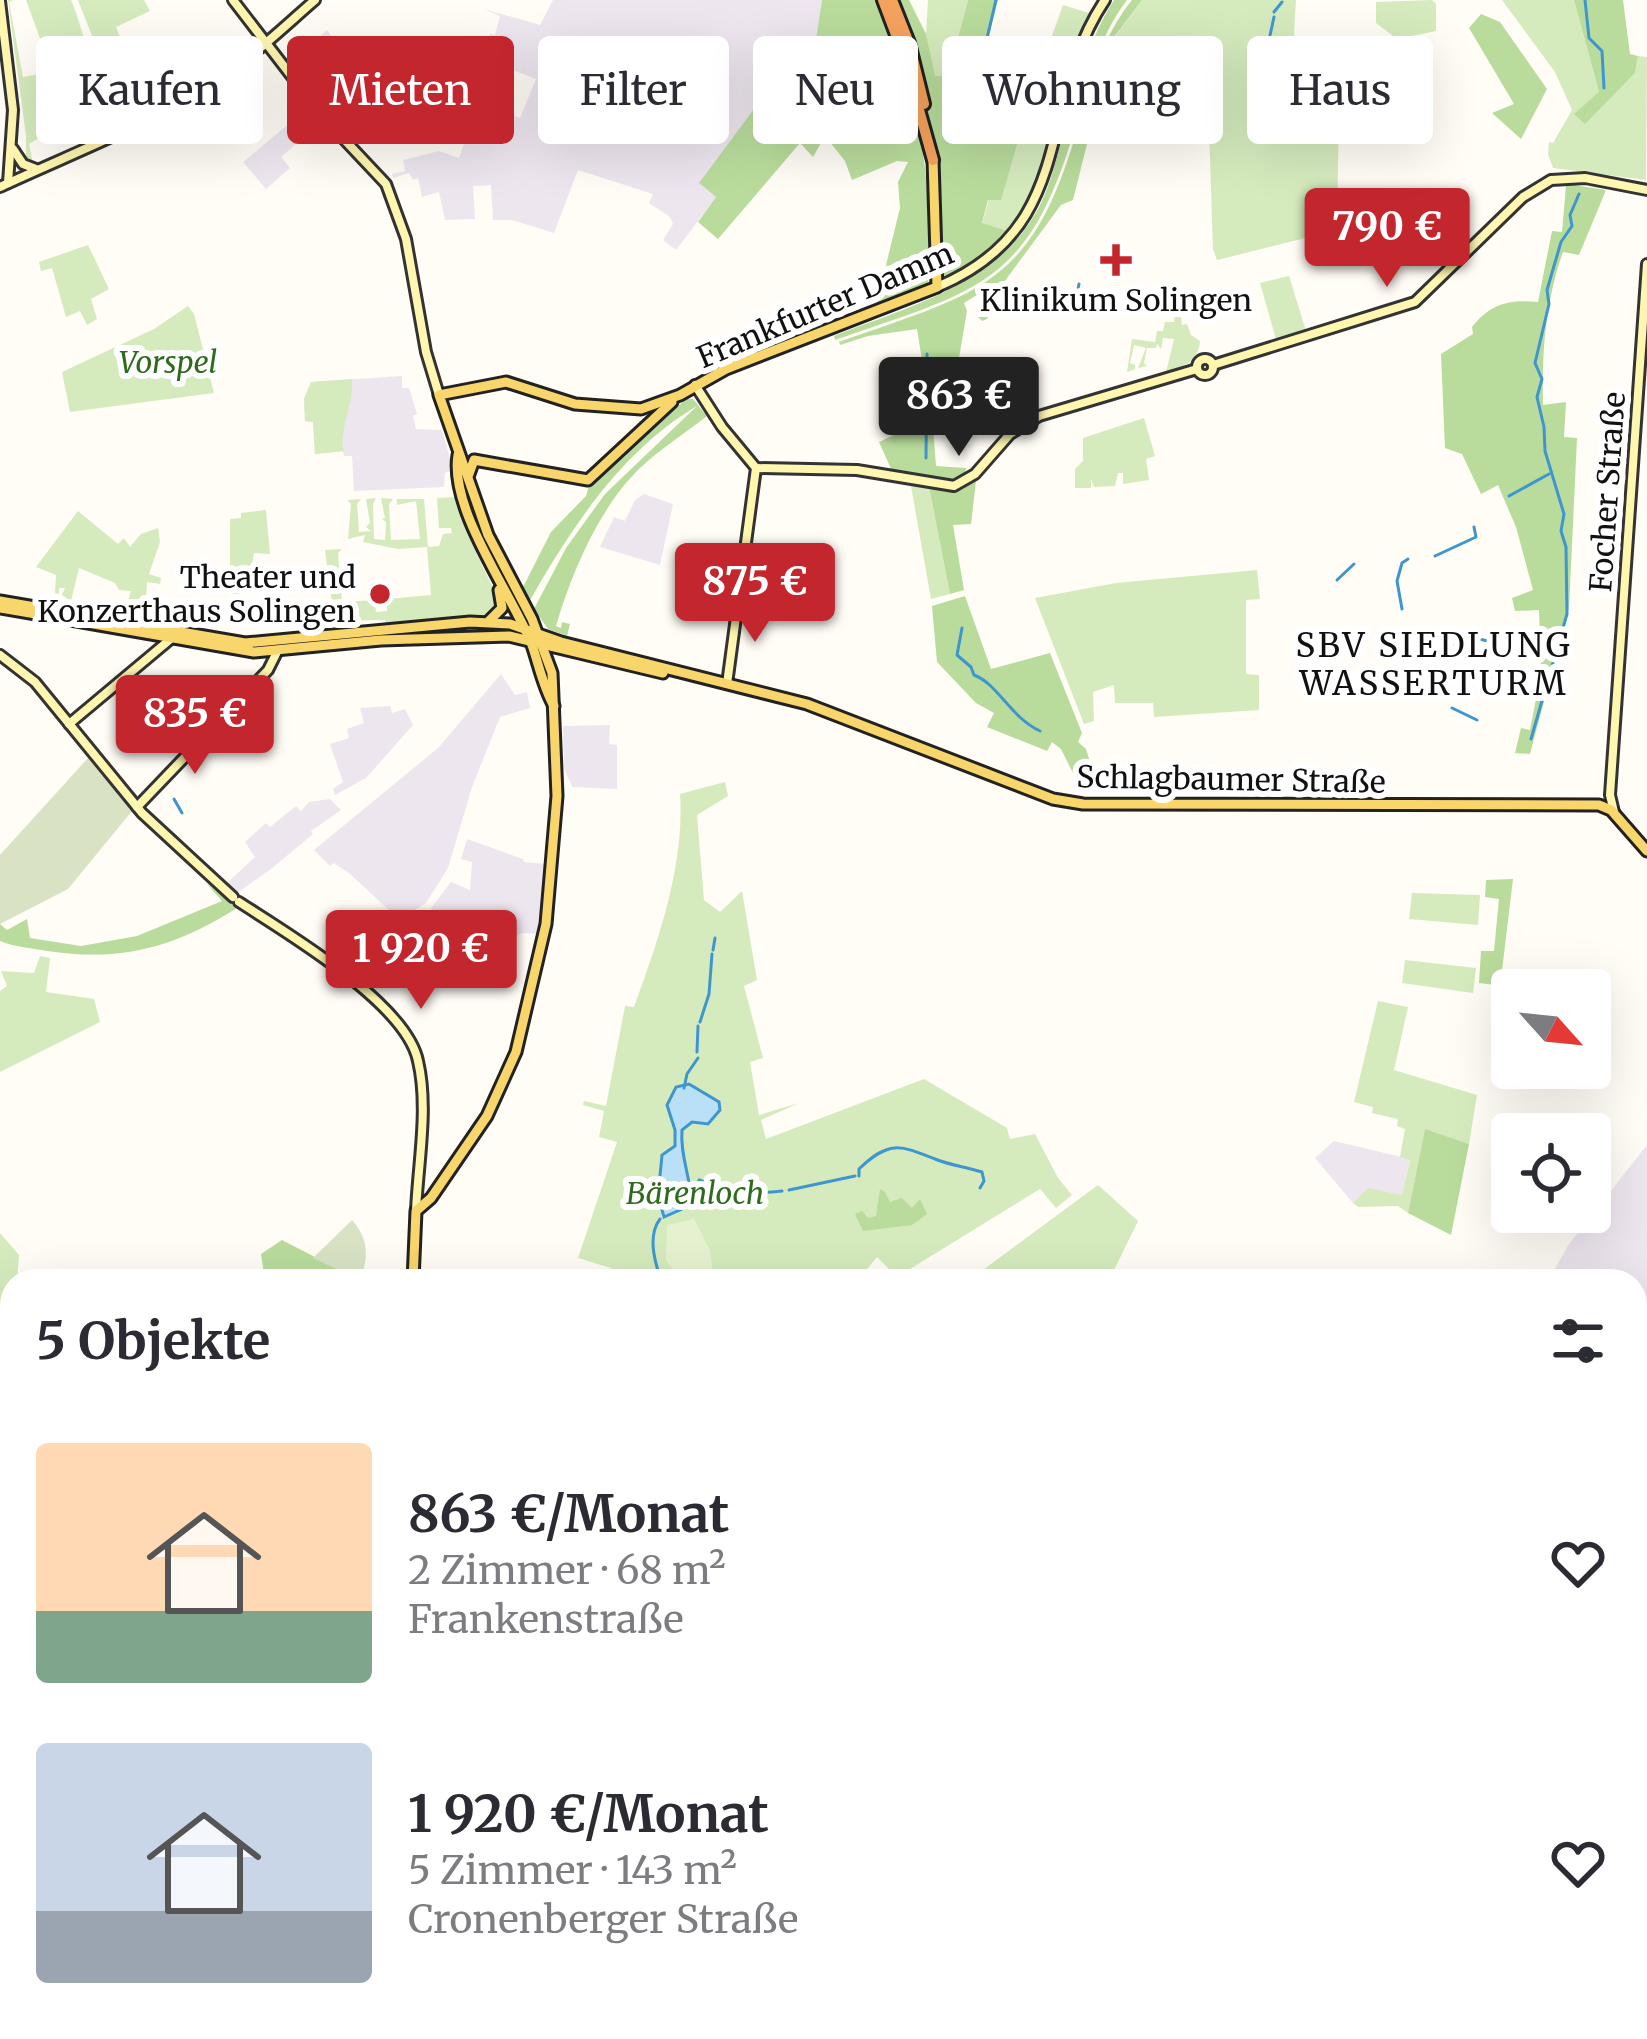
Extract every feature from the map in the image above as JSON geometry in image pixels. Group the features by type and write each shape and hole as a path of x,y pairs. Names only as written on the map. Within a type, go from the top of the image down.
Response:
{"highway":[{"path":"887,0 909,43 933,160"}],"main road":[{"path":"233,0 332,127 379,173 393,198 407,242 426,352 483,552 503,602 500,613 488,622"},
{"path":"4,185 94,147 200,92 266,45 315,0"},
{"name":"Frankfurter Damm","path":"680,395 698,390 726,369 937,287 988,259 1027,215 1043,180 1082,47 1106,0"},
{"path":"0,1 13,98 13,149 4,185"},
{"path":"13,149 23,164 38,169"},
{"path":"933,160 937,287"},
{"path":"756,468 857,470 958,485 975,474 1010,434 1039,416 1197,369 1207,375 1213,365 1415,302 1523,196 1551,180 1585,178 1647,190"},
{"name":"Focher Straße","path":"1615,814 1610,795 1647,264"},
{"path":"439,395 506,382 574,404 633,410 680,395"},
{"path":"698,390 756,468 727,684"},
{"path":"458,455 589,480 680,395"},
{"path":"633,410 641,419 641,432"},
{"path":"458,455 469,474"},
{"path":"416,1210 431,1198 487,1116 508,1075 541,956 550,888 557,796 552,673 467,490 474,460"},
{"path":"483,552 533,633 554,706"},
{"path":"0,605 184,635 269,643 488,622 533,633"},
{"path":"0,605 168,640 254,652 533,633"},
{"name":"Schlagbaumer Straße","path":"533,633 570,653 687,675"},
{"name":"Schlagbaumer Straße","path":"533,633 807,704 1074,803 1507,806 1598,808 1615,814"},
{"path":"69,724 168,640 184,635"},
{"path":"137,807 268,670 278,650"},
{"path":"552,673 558,659 570,653"},
{"path":"0,655 31,678 137,807 236,900 359,987 402,1024 420,1065 414,1269"},
{"path":"1598,808 1610,795"},
{"path":"1615,814 1647,850"}],"shaded area":[{"path":"553,0 822,0 816,36 753,36 753,110 729,144 729,36 538,36 538,144 729,144 700,184 716,197 676,250 663,240 673,224 649,203 653,194 578,170 554,233 512,220 493,220 491,185 473,186 475,219 445,220 439,192 422,197 418,178 413,180 409,173 393,178 392,174 405,171 403,160 439,151 459,158 464,144 514,144 514,116 520,118 536,79 514,70 514,36 489,36 495,35 500,16 484,9 540,25"},
{"path":"287,125 287,144 296,144 281,157 290,168 266,189 243,162"},
{"path":"402,376 402,388 409,388 417,414 413,416 416,429 442,430 453,470 445,473 444,487 354,491 352,456 344,456 343,451 315,454 313,422 305,421 304,399 311,382"},
{"path":"644,494 673,504 660,565 600,547 614,517 625,521 635,500"},
{"path":"501,674 515,695 527,692 530,708 500,717 472,787 448,868 426,903 410,913 389,910 349,873 334,863 330,866 314,850 438,748"},
{"path":"390,706 392,713 405,709 413,725 366,778 335,795 333,789 343,782 330,744 349,738 347,729 364,723 360,708"},
{"path":"610,725 609,744 617,745 617,789 572,787 564,768 563,726"},
{"path":"330,799 341,810 271,869 237,893 226,884 255,857 245,842 266,823 270,827 296,806 301,811 309,802"},
{"path":"467,839 524,862 546,864 538,934 522,933 474,955 431,908 451,882 470,890 472,862 461,859"},
{"path":"1334,1141 1410,1159 1402,1195 1368,1189 1353,1203 1315,1158"},
{"path":"1647,1145 1647,1269 1555,1269 1578,1233 1611,1233 1611,1191"}],"green space":[{"path":"8,0 13,0 9,2 23,77 36,75 36,140 29,144 33,163 26,159"},
{"path":"26,0 71,0 84,36 39,36"},
{"path":"78,0 144,0 150,11 116,27 119,36 92,36"},
{"path":"822,0 877,0 892,36 816,36"},
{"path":"895,0 909,0 926,34 935,76 942,75 942,144 1017,144 1001,200 988,200 982,223 1008,231 981,258 947,276 940,273 935,152 918,61 918,36 908,36"},
{"path":"928,0 968,0 958,36 942,36 942,75 934,76 926,34"},
{"path":"968,0 998,0 989,36 958,36"},
{"path":"1114,0 1127,0 1105,36 1096,36"},
{"path":"1132,0 1142,0 1115,36 1110,36"},
{"path":"1142,0 1296,0 1294,36 1247,36 1247,144 1338,144 1337,230 1217,260 1210,144 1223,144 1223,36 1116,36"},
{"path":"1432,0 1436,31 1393,36 1376,23 1376,2"},
{"path":"1502,0 1574,0 1599,92 1584,124 1635,73 1638,56 1647,57 1646,180 1553,168 1549,142 1553,143 1572,110 1555,72"},
{"path":"1574,0 1623,0 1630,54 1638,56 1635,73 1585,124 1574,114 1599,92"},
{"path":"1063,5 1089,13 1082,36 1052,36"},
{"path":"1481,14 1500,22 1547,89 1521,139 1492,113 1514,104 1469,28"},
{"path":"753,110 753,144 799,144 718,239 698,222 716,197 699,183"},
{"path":"918,124 928,207 928,283 876,306 900,208 898,182 908,162 897,161 852,180 831,144 918,144"},
{"path":"801,144 820,144 813,157"},
{"path":"1016,144 1047,144 1033,189 1008,231 982,224 989,199 1001,199"},
{"path":"1060,144 1069,144 1038,220 1017,251 992,274 927,308 835,340 834,336 921,303 976,274 1021,234 1047,188"},
{"path":"1071,144 1087,144 1073,200 1061,205 1007,278 987,319 978,317 986,316 982,309 998,295 993,285 964,303 967,311 952,399 931,397 928,426 933,427 936,466 966,468 965,476 929,482 892,471 879,442 898,433 893,425 918,410 903,368 922,360 917,329 839,342 931,309 995,275 1042,220"},
{"path":"1566,186 1606,190 1579,255 1563,252 1544,346 1543,405 1566,402 1564,437 1577,438 1569,608 1530,754 1515,753 1521,728 1530,730 1541,673 1539,610 1515,611 1512,598 1533,590 1516,527 1498,485 1481,494 1462,454 1445,448 1441,354 1473,334 1472,327 1493,308 1518,301 1538,302 1552,231 1562,232"},
{"path":"88,245 109,289 91,299 97,319 87,325 80,311 66,317 52,268 41,271 39,262"},
{"path":"1289,276 1307,334 1277,343 1260,283"},
{"path":"1178,296 1182,325 1187,324 1200,341 1197,354 1166,372 1174,339 1163,338 1161,349 1157,344 1147,348 1147,366 1138,368 1146,348 1134,345 1130,363 1135,369 1127,372 1132,339 1155,342 1165,322 1174,322"},
{"name":"Vorspel","path":"188,306 214,393 70,412 62,372 154,329"},
{"path":"352,379 344,451 315,454 313,422 305,421 304,399 311,382"},
{"path":"686,399 693,399 707,416 639,469 611,503 588,543 556,626 570,624 567,636 548,629 534,609 566,548 605,494 697,406 622,468 562,546 529,602 522,589 551,532 586,496 589,486"},
{"path":"1144,418 1155,456 1146,459 1149,480 1123,484 1123,473 1118,473 1115,486 1094,487 1091,479 1091,488 1075,488 1075,469 1083,461 1083,438"},
{"path":"976,481 971,524 953,525 964,590 950,594 929,487 961,490"},
{"path":"911,486 929,487 950,594 931,599"},
{"path":"459,497 477,555 497,596 491,616 386,627 385,620 315,621 316,612 332,604 325,550 342,549 338,553 342,602 375,600 376,612 387,611 387,599 431,595 427,547 398,549 363,542 365,535 348,539 351,504 347,500 361,499 357,504 359,532 371,531 366,527 370,523 366,499 376,498 374,539 385,540 381,498 393,499 389,504 391,540 420,539 416,501 397,505 397,499 424,499 428,547 439,546 443,534 452,533 451,528 439,528 437,498"},
{"path":"266,510 270,554 254,553 249,585 253,588 238,596 235,607 227,606 228,598 236,599 237,594 227,592 236,571 230,567 230,519"},
{"path":"78,511 118,544 124,538 130,547 141,534 158,528 160,542 149,574 161,578 160,584 147,582 146,601 155,603 154,609 146,607 145,613 142,603 127,605 131,591 119,590 115,583 79,568 71,601 62,595 65,588 55,593 56,575 36,567"},
{"path":"1257,570 1260,599 1246,600 1246,674 1259,675 1259,710 1154,717 1153,703 1115,703 1114,685 1093,692 1094,721 1084,724 1035,598 1116,583"},
{"path":"965,596 991,669 1050,653 1082,733 1078,742 1086,749 1092,768 1073,773 1052,742 1047,751 987,727 994,713 976,703 937,662 932,606"},
{"path":"88,758 132,811 68,889 0,924 0,855"},
{"name":"Bärenloch","path":"725,782 728,796 697,815 704,900 720,912 742,891 757,980 744,986 763,1058 750,1062 759,1115 799,1103 761,1120 766,1139 924,1079 1007,1128 1010,1139 1035,1134 1072,1195 1056,1208 1040,1189 910,1269 889,1269 877,1257 867,1269 611,1269 578,1258 617,1142 599,1137 604,1111 583,1105 584,1101 606,1106 625,1006 634,1007 668,902 678,848 680,794"},
{"path":"1513,879 1502,969 1491,969 1491,984 1479,983 1481,951 1494,951 1499,899 1485,897 1486,880"},
{"path":"206,883 237,908 191,933 146,949 74,954 0,941 0,924 7,930 27,919 30,938 81,946 137,936 222,901"},
{"path":"1412,893 1480,895 1478,925 1409,919"},
{"path":"40,956 50,958 46,992 94,999 100,1022 0,1072 0,991 7,986 1,971 34,973"},
{"path":"1405,960 1476,968 1473,993 1402,983"},
{"path":"1378,1001 1408,1007 1394,1070 1477,1095 1469,1144 1425,1130 1408,1213 1398,1206 1358,1207 1353,1203 1368,1188 1402,1195 1410,1160 1400,1157 1405,1129 1397,1126 1398,1119 1372,1113 1373,1107 1354,1102"},
{"path":"1425,1129 1469,1144 1451,1235 1408,1213"},
{"path":"1098,1185 1138,1221 1114,1269 984,1269"},
{"path":"880,1189 890,1202 902,1198 912,1208 920,1199 927,1214 912,1225 863,1231 855,1214 862,1211 868,1218 876,1216"},
{"path":"694,1219 710,1250 712,1269 672,1269 666,1261 667,1225"},
{"path":"352,1220 366,1248 363,1269 336,1269 313,1258"},
{"path":"0,1233 19,1255 18,1269 0,1269"},
{"path":"282,1240 338,1269 263,1269 261,1254"}],"water":[{"path":"689,1084 719,1102 720,1110 708,1124 692,1122 682,1130 691,1197 682,1209 664,1217 658,1196 662,1155 675,1146 667,1105 676,1087"}],"waterway":[{"path":"988,36 996,0"},
{"path":"1585,0 1589,38 1602,51 1604,88"},
{"path":"1274,12 1282,2"},
{"path":"1270,36 1274,17"},
{"path":"1531,739 1567,614 1564,514 1545,451 1537,397 1542,379 1535,363 1549,304 1547,290 1579,194"},
{"path":"1079,284 1077,293 1083,295"},
{"path":"926,458 927,354"},
{"path":"1509,496 1549,474"},
{"path":"1435,556 1476,537 1474,527"},
{"path":"1402,609 1397,581 1408,559"},
{"path":"1337,580 1354,564"},
{"path":"962,628 957,655 1020,718 1040,731"},
{"path":"1449,645 1462,646 1471,637 1492,642 1505,630"},
{"path":"1450,676 1475,683 1484,675 1499,680"},
{"path":"1452,708 1477,720"},
{"path":"174,799 182,813"},
{"path":"713,950 715,938"},
{"path":"700,1022 709,994 712,954"},
{"path":"697,1052 698,1026"},
{"path":"684,1088 698,1058"},
{"path":"859,1176 859,1169 879,1153 903,1148 982,1172 980,1188"},
{"path":"789,1190 855,1176"},
{"path":"699,1180 740,1191 782,1191"},
{"path":"658,1269 653,1241 660,1219"}],"place":[{"name":"Klinikum Solingen","path":"1116,260"},
{"name":"Theater und Konzerthaus Solingen","path":"380,594"}],"district":[{"name":"SBV SIEDLUNG WASSERTURM","path":"1434,664"}]}
